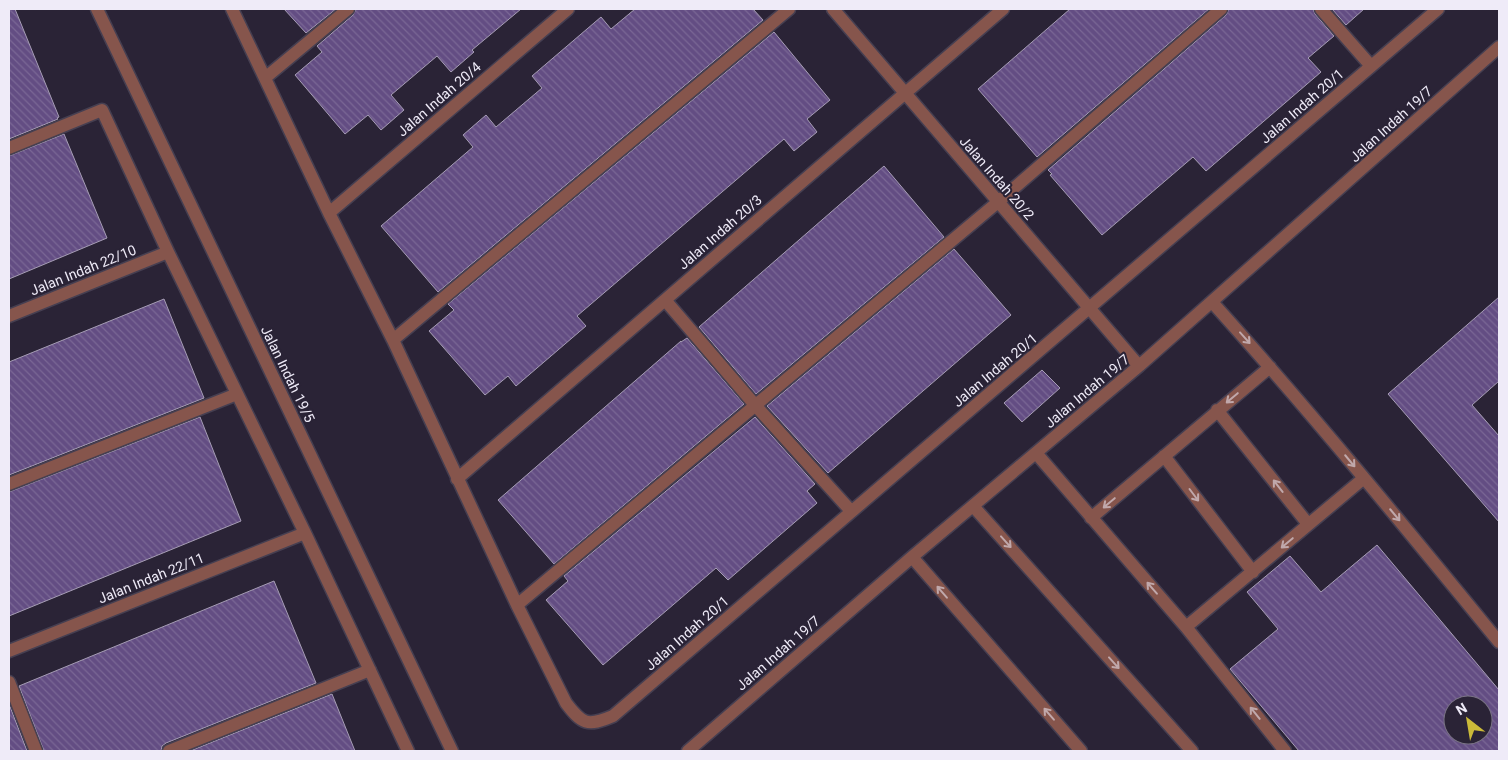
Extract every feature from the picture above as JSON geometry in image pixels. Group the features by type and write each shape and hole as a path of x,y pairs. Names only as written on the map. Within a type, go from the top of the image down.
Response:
{"street":[{"name":"Jalan Indah 19/5","path":"97,9 452,751"},
{"path":"232,9 329,213 393,340 517,605 998,202 1221,9"},
{"path":"265,78 348,9"},
{"name":"Jalan Indah 20/4","path":"329,213 568,9"},
{"path":"393,340 788,9"},
{"name":"Jalan Indah 20/2","path":"833,9 1139,366"},
{"name":"Jalan Indah 20/3","path":"457,479 1003,9"},
{"path":"1322,9 1371,66"},
{"name":"Jalan Indah 20/1","path":"517,605 566,703 575,715 586,723 598,722 613,716 1438,9"},
{"name":"Jalan Indah 19/7","path":"688,751 912,557 1139,366 1499,47"},
{"path":"9,148 102,110 168,252 305,533 408,751"},
{"name":"Jalan Indah 22/10","path":"9,316 168,252"},
{"path":"664,300 755,405 851,511"},
{"path":"1212,302 1364,478 1499,642"},
{"path":"1091,518 1270,367"},
{"path":"9,484 236,394"},
{"path":"1218,410 1308,524"},
{"path":"1036,453 1186,628 1285,751"},
{"path":"1164,456 1252,572"},
{"path":"1186,628 1364,478"},
{"path":"974,506 1192,751"},
{"name":"Jalan Indah 22/11","path":"9,651 305,533"},
{"path":"912,557 1081,751"},
{"path":"169,751 370,670"},
{"path":"9,682 36,751"}],"building":[{"path":"9,9 15,9 59,117 9,139"},
{"path":"284,9 336,9 306,33"},
{"path":"356,9 521,9 472,50 474,52 451,72 437,56 391,95 404,110 381,130 368,115 345,134 295,75 322,52 317,46 353,15"},
{"path":"635,9 753,9 763,20 438,292 381,226 473,147 463,135 486,115 496,127 542,88 532,76 601,17 611,29"},
{"path":"1070,9 1209,9 1037,157 978,89"},
{"path":"1229,9 1313,9 1334,36 1308,58 1321,72 1206,171 1193,157 1102,235 1050,175 1052,174 1048,170 1226,15"},
{"path":"1332,9 1364,9 1346,25"},
{"path":"774,32 830,100 807,119 817,132 794,151 784,139 577,316 586,326 516,386 508,376 485,395 429,331 454,310 448,304"},
{"path":"64,134 107,238 9,279 9,156"},
{"path":"884,166 944,237 756,394 699,327"},
{"path":"954,249 1011,315 828,473 767,406"},
{"path":"1499,297 1499,381 1472,405 1499,436 1499,522 1388,394"},
{"path":"164,299 204,398 9,475 9,362"},
{"path":"687,338 744,404 554,564 498,500 681,341"},
{"path":"1042,370 1060,388 1022,422 1004,403"},
{"path":"200,417 241,521 9,616 9,492"},
{"path":"755,417 815,484 807,491 817,503 728,580 716,568 603,665 546,600 568,581 564,576"},
{"path":"1377,545 1499,690 1499,751 1299,751 1230,669 1278,629 1247,592 1290,556 1321,592"},
{"path":"274,581 316,683 166,743 162,746 161,751 44,751 19,686"},
{"path":"332,694 355,751 190,751"},
{"path":"9,704 27,751 9,751"}]}
